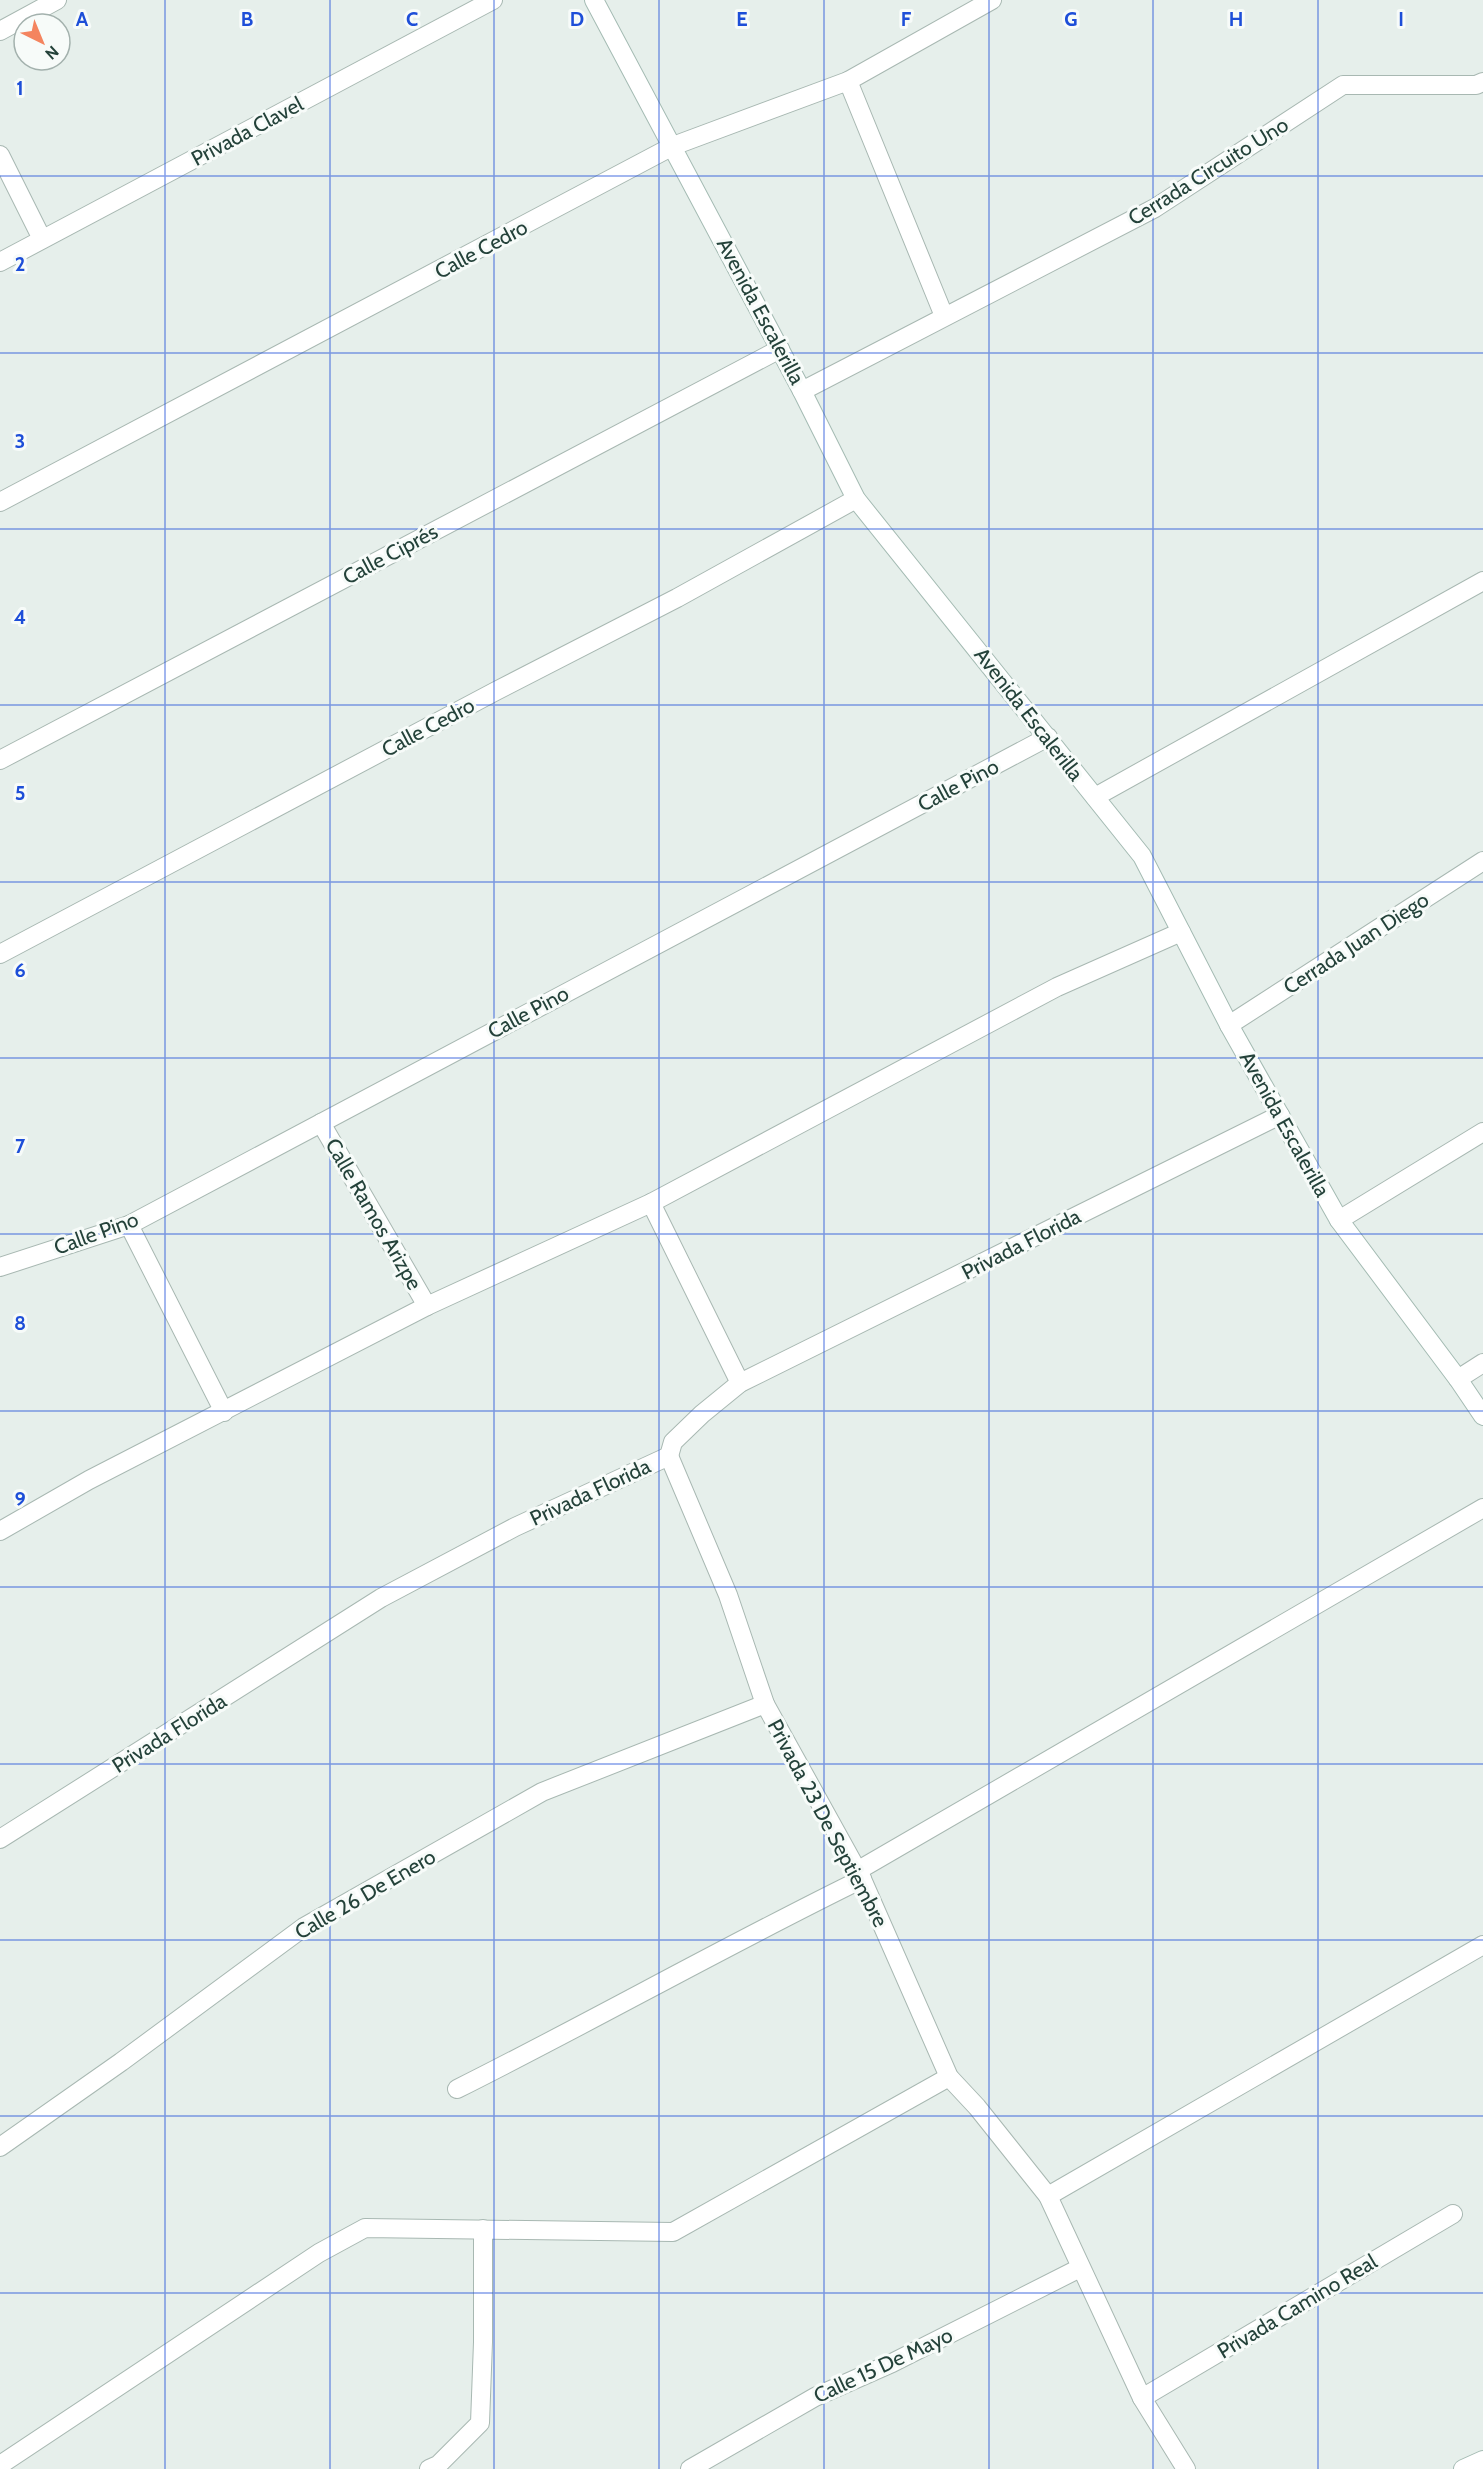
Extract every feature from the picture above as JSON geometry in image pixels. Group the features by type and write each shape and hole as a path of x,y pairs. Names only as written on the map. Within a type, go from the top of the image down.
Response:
{"street":[{"path":"0,31 57,0"},
{"name":"Privada Clavel","path":"0,262 493,0"},
{"name":"Avenida Escalerilla","path":"594,0 780,349 856,499 1142,856 1229,1025 1338,1220 1458,1379 1483,1416"},
{"name":"Calle Cedro","path":"0,502 673,146 848,81 992,0"},
{"path":"848,81 944,316"},
{"name":"Cerrada Circuito Uno","path":"802,391 1155,208 1343,85 1481,87"},
{"path":"0,155 42,239"},
{"name":"Calle Ciprés","path":"0,760 780,349"},
{"name":"Calle Cedro","path":"0,954 677,598 856,499"},
{"path":"1095,797 1483,581"},
{"name":"Calle Pino","path":"0,1267 129,1225 1048,737"},
{"name":"Cerrada Juan Diego","path":"1229,1025 1483,861"},
{"path":"0,1531 89,1480 427,1306 651,1203 1058,987 1181,932"},
{"name":"Privada Florida","path":"0,1839 381,1598 515,1527 669,1456 673,1442 702,1413 740,1383 1280,1116"},
{"name":"Calle Ramos Arizpe","path":"321,1123 427,1306"},
{"path":"1338,1220 1483,1132"},
{"path":"651,1203 740,1383"},
{"path":"129,1225 224,1412"},
{"path":"1458,1379 1483,1363"},
{"name":"Privada 23 De Septiembre","path":"669,1456 728,1595 765,1704 859,1875 949,2077 1048,2196 1142,2398 1186,2469"},
{"path":"457,2089 859,1875 1483,1508"},
{"name":"Calle 26 De Enero","path":"0,2147 122,2062 304,1927 542,1792 765,1704"},
{"path":"1048,2196 1483,1945"},
{"path":"0,2465 319,2253 365,2228 673,2232 949,2077"},
{"name":"Privada Camino Real","path":"1142,2398 1453,2214"},
{"path":"434,2467 480,2423 483,2229"},
{"name":"Calle 15 De Mayo","path":"690,2469 814,2397 892,2363 1080,2268"},
{"path":"1463,2469 1483,2460"}]}
